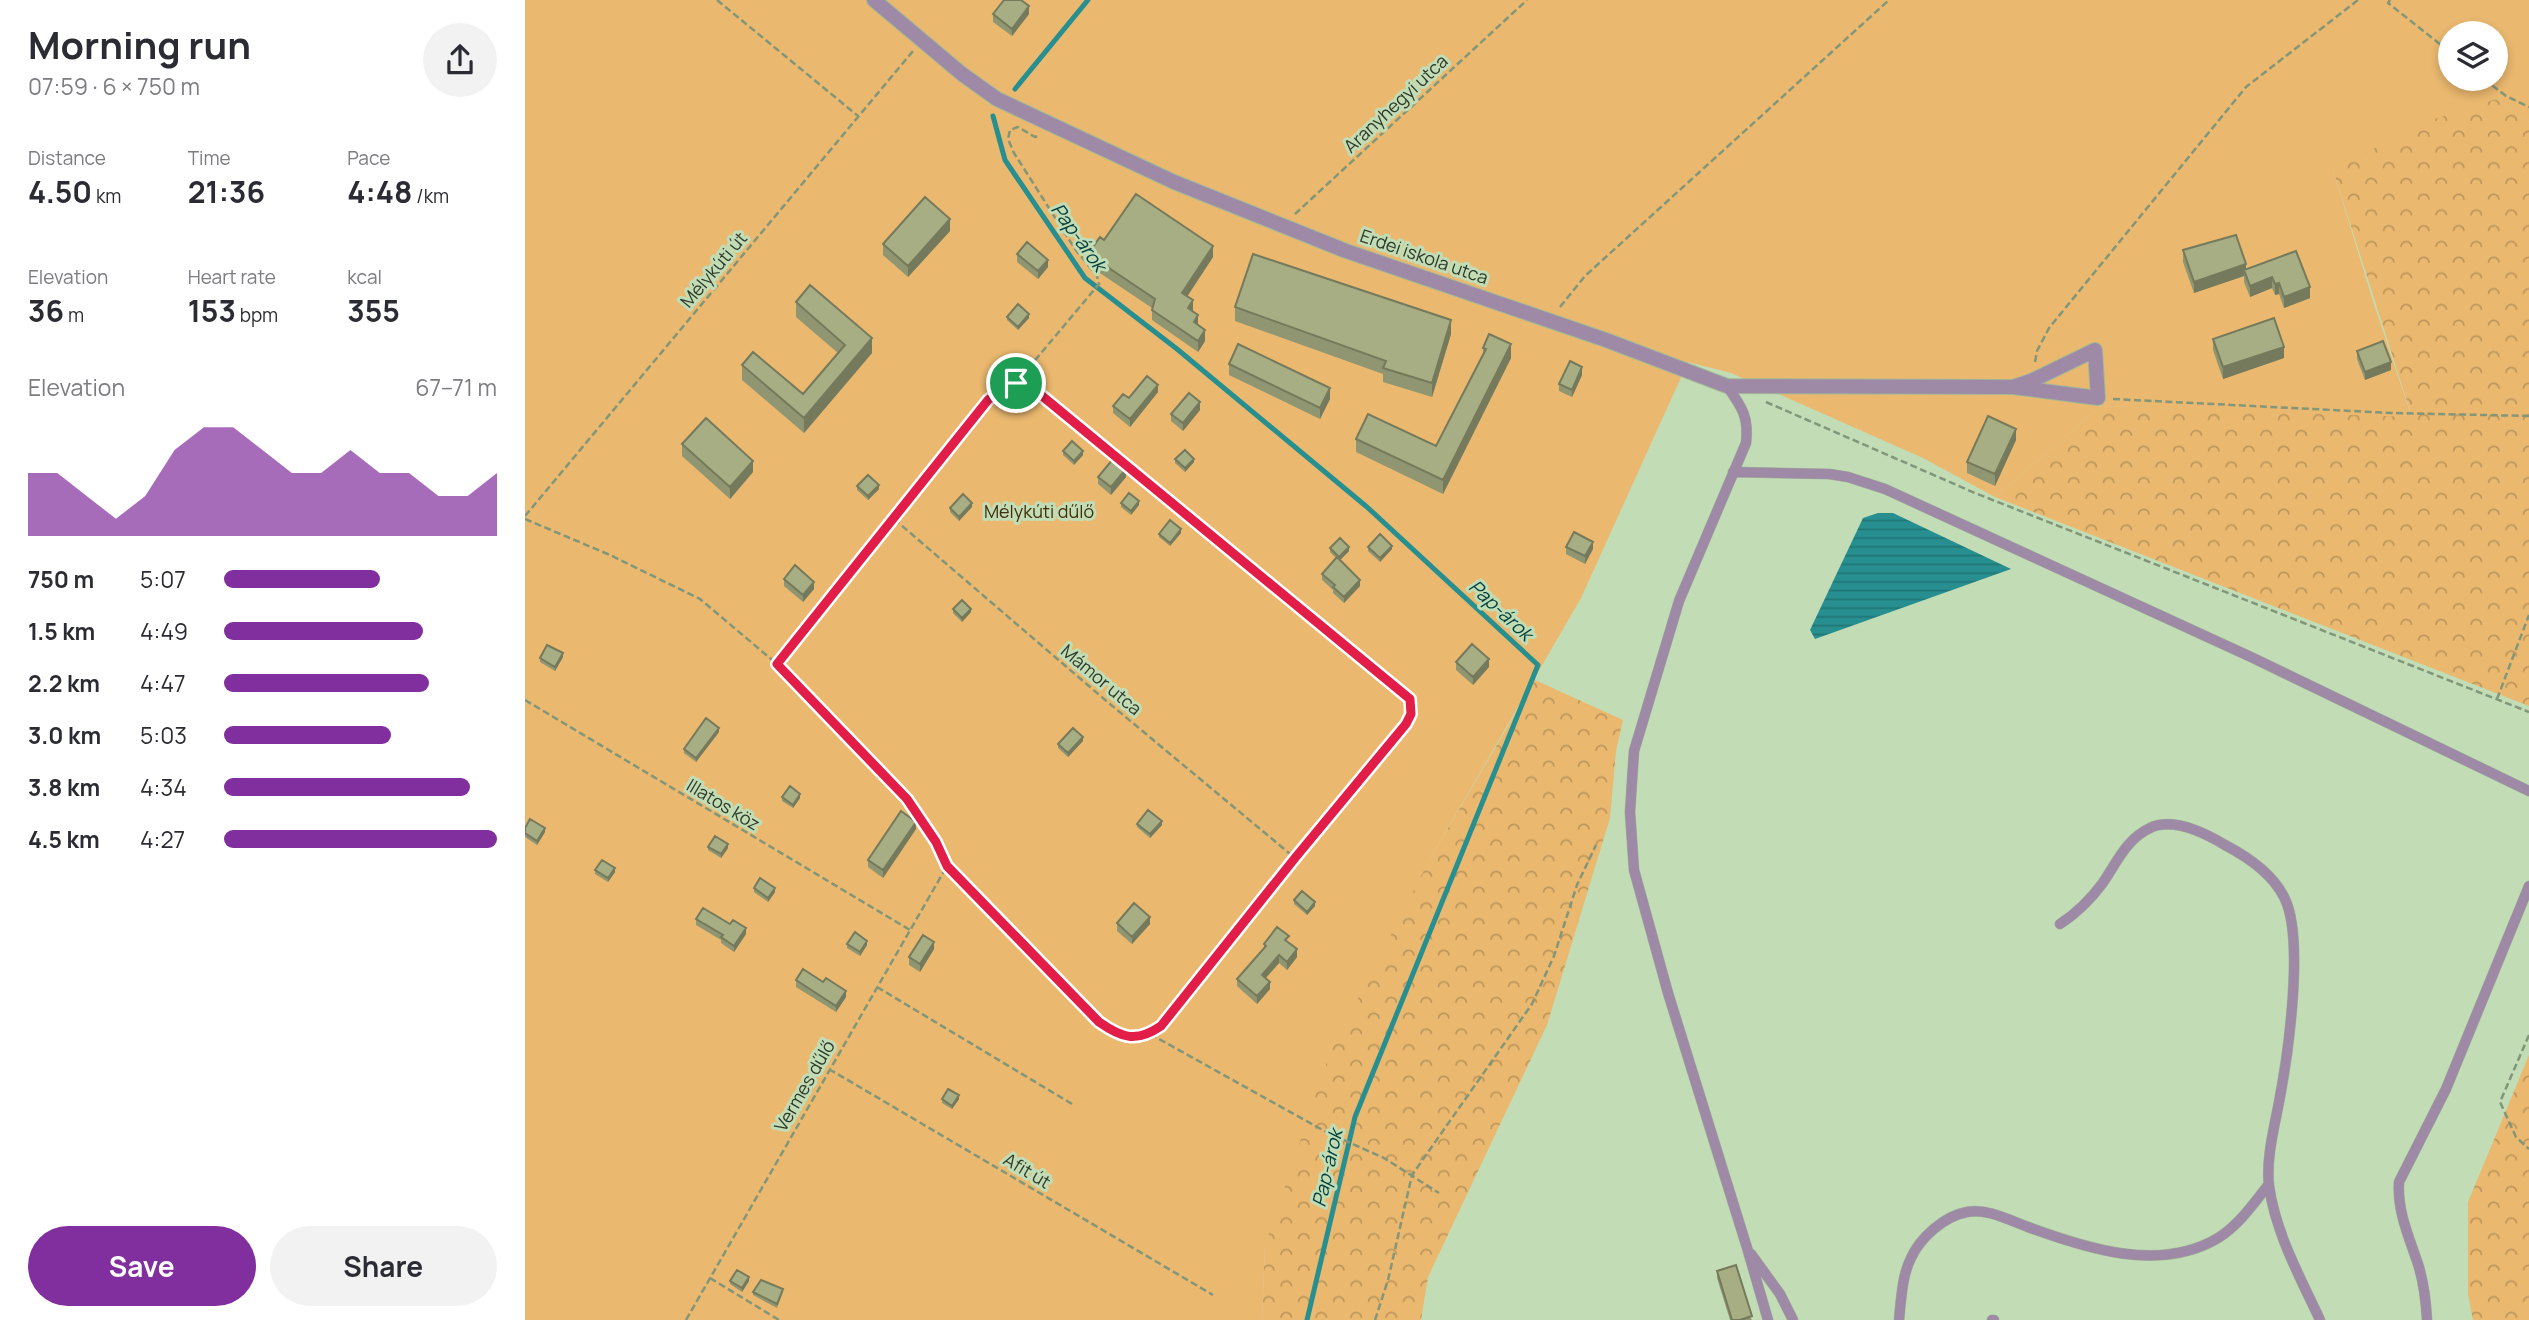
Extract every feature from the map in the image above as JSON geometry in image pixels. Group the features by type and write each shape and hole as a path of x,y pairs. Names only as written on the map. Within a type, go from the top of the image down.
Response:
{"street":[{"name":"Erdei iskola utca","path":"874,0 997,99 1174,182 1346,251 1550,321 1727,386 2013,387 2098,398 2095,350 2031,382 2013,387"}],"lane":[{"path":"1727,386 1743,409 1748,425 1746,443 1679,601 1634,751 1630,811 1634,870 1668,993 1767,1320"},
{"path":"1733,472 1829,474 1885,489 2251,657 2529,791"},
{"path":"2060,924 2075,914 2102,884 2122,852 2136,836 2152,827 2175,825 2205,834 2243,855 2269,876 2284,896 2292,917 2295,957 2281,1091 2270,1153 2269,1184 2280,1234 2319,1320"},
{"path":"2427,1320 2419,1267 2403,1221 2398,1197 2399,1182 2447,1089 2529,886"},
{"path":"1899,1320 1909,1261 1916,1246 1931,1231 1966,1212 1986,1212 2058,1238 2105,1251 2140,1255 2181,1253 2218,1238 2241,1218 2269,1184"},
{"path":"1748,1251 1780,1294 1793,1320"}],"path":[{"path":"717,0 858,116"},
{"name":"Aranyhegyi utca","path":"1282,225 1527,0"},
{"path":"1550,321 1585,276 1889,0"},
{"path":"2031,382 2037,351 2049,328 2246,87 2358,0"},
{"path":"2390,0 2388,3 2438,43"},
{"name":"Mélykúti út","path":"525,517 922,40"},
{"path":"2499,91 2529,107"},
{"path":"777,664 988,400 1016,383 1099,284 1097,276 1053,215 1008,139 1010,130 1018,127 1035,137 1043,134 1048,123"},
{"path":"525,517 699,599 777,664 907,799 936,842 947,866 1099,1022 1125,1037 1150,1034 1161,1026 1406,724 1411,714 1410,699 1030,386 1016,383"},
{"path":"2098,398 2392,413 2529,416"},
{"path":"1765,402 1975,493 2529,712"},
{"name":"Mámor utca","path":"893,519 1295,858"},
{"path":"2497,699 2529,615"},
{"name":"Illatos köz","path":"525,700 910,930"},
{"path":"1375,1320 1388,1280 1412,1175 1532,1004 1554,956 1577,885 1596,845"},
{"name":"Vermes dűlő","path":"686,1320 947,866"},
{"path":"877,986 1072,1104"},
{"path":"1150,1034 1328,1133 1384,1158 1439,1193"},
{"path":"2529,1035 2500,1102 2516,1137 2529,1150"},
{"name":"Afit út","path":"829,1069 1213,1295"},
{"path":"710,1278 779,1320"}],"green space":[{"name":"Mélykúti dűlő","path":"525,0 2529,0 2529,122 2496,99 2333,170 2412,418 2101,406 1995,497 1923,458 1731,373 1688,362 1581,598 1430,859 1265,1245 1262,1320 525,1320"},
{"path":"2496,99 2529,122 2529,706 1995,497 2101,406 2412,417 2333,170 2425,122"},
{"path":"1535,680 1623,720 1616,751 1610,818 1547,1025 1428,1277 1421,1320 1262,1320 1265,1245 1330,1053 1430,859"},
{"path":"2529,1055 2529,1320 2473,1320 2468,1294 2468,1202"}],"water":[{"path":"1878,513 1893,513 2011,569 1815,639 1810,630 1863,518"}],"building":[{"path":"1004,0 1021,0 1029,6 1012,29 993,14"},
{"path":"1136,194 1213,246 1182,293 1193,300 1188,308 1198,315 1194,322 1205,330 1198,341 1152,310 1155,299 1088,254 1100,237 1104,240"},
{"path":"925,197 950,219 908,266 883,244"},
{"path":"2236,235 2246,264 2194,282 2183,250"},
{"path":"1027,242 1048,260 1038,271 1017,254"},
{"path":"2296,251 2310,287 2284,297 2279,283 2275,284 2272,277 2250,286 2244,270"},
{"path":"1253,254 1451,320 1432,383 1383,368 1386,361 1235,307"},
{"path":"810,285 872,338 804,418 742,365 753,352 803,394 845,345 796,302"},
{"path":"1018,304 1029,314 1018,327 1007,317"},
{"path":"2274,318 2284,347 2223,367 2213,339"},
{"path":"1489,334 1511,344 1443,480 1356,439 1368,414 1436,446 1486,349 1483,348"},
{"path":"2383,341 2391,362 2365,372 2357,351"},
{"path":"1238,344 1330,388 1320,408 1229,364"},
{"path":"1570,361 1582,367 1572,390 1559,384"},
{"path":"1147,376 1158,385 1130,419 1113,406 1123,394 1129,398"},
{"path":"1189,393 1200,402 1183,423 1171,414"},
{"path":"1988,416 2016,429 1995,474 1967,462"},
{"path":"706,418 753,461 730,487 682,444"},
{"path":"1072,441 1083,451 1074,461 1063,451"},
{"path":"1185,450 1194,459 1185,468 1175,459"},
{"path":"1113,459 1126,469 1111,487 1098,477"},
{"path":"868,475 879,485 868,496 857,486"},
{"path":"1129,493 1139,501 1131,511 1121,503"},
{"path":"963,494 972,503 959,517 950,508"},
{"path":"1170,520 1181,529 1170,543 1159,534"},
{"path":"1574,532 1593,542 1585,556 1566,547"},
{"path":"1380,534 1392,546 1380,558 1368,547"},
{"path":"1340,538 1349,547 1339,557 1330,548"},
{"path":"1337,557 1360,580 1344,597 1322,574"},
{"path":"795,565 814,582 803,595 784,579"},
{"path":"962,600 971,609 962,618 953,609"},
{"path":"1472,644 1489,659 1473,677 1456,662"},
{"path":"547,645 563,653 555,667 540,658"},
{"path":"706,718 719,728 696,758 684,749"},
{"path":"1073,728 1083,737 1068,753 1058,744"},
{"path":"790,786 800,794 793,805 782,797"},
{"path":"1148,810 1162,821 1150,834 1137,824"},
{"path":"901,811 916,822 883,870 868,860"},
{"path":"530,819 545,828 537,841 525,833"},
{"path":"715,836 728,844 721,854 708,847"},
{"path":"602,860 615,868 608,878 595,870"},
{"path":"760,878 775,888 768,898 754,888"},
{"path":"1302,891 1315,902 1307,912 1294,900"},
{"path":"1134,903 1150,917 1132,937 1117,923"},
{"path":"703,908 730,924 733,920 746,928 734,946 721,937 723,935 696,919"},
{"path":"1277,927 1289,936 1285,940 1297,949 1287,962 1279,955 1262,975 1270,982 1257,996 1237,979 1266,946 1264,944"},
{"path":"855,932 867,941 860,952 847,944"},
{"path":"923,935 934,942 920,964 909,957"},
{"path":"803,969 823,982 826,978 846,991 836,1006 796,980"},
{"path":"948,1089 959,1095 952,1106 942,1099"},
{"path":"1736,1265 1752,1316 1732,1320 1717,1271"},
{"path":"737,1270 749,1277 742,1288 730,1281"},
{"path":"761,1280 783,1289 777,1304 753,1292"}],"waterway":[{"name":"Pap-árok","path":"1015,89 1088,0"},
{"name":"Pap-árok","path":"993,116 1005,160 1085,278 1177,349 1367,507 1538,665 1355,1117 1307,1320"}],"route":[{"path":"1016,383 1030,386 1410,699 1411,714 1406,724 1161,1026 1150,1034 1139,1037 1125,1037 1099,1022 947,866 936,842 907,799 777,664 988,400 1016,383"}]}
